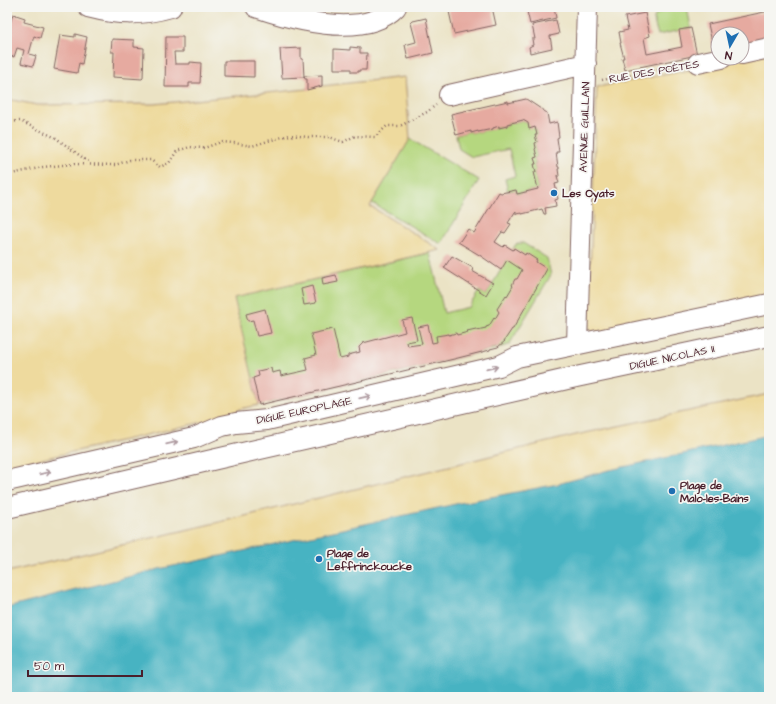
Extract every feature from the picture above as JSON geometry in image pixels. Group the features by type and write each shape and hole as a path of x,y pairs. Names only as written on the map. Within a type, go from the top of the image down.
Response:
{"street":[{"path":"88,7 104,11 131,14 152,12 171,7"},
{"path":"256,7 303,20 322,23 357,24 370,22 386,16 396,7"},
{"name":"AVENUE GUILLAIN","path":"577,344 587,7"},
{"path":"750,52 769,48"},
{"name":"RUE DES POÈTES","path":"698,63 710,60"},
{"path":"449,95 585,73"},
{"path":"577,344 769,304"},
{"name":"DIGUE NICOLAS II","path":"7,508 576,377 769,336"},
{"name":"DIGUE EUROPLAGE","path":"7,481 194,438 222,426 240,422 267,420 499,366 517,357 577,344"}],"path":[{"name":"RUE DES POÈTES","path":"585,73 698,63"},
{"path":"7,175 43,167 73,164 115,164 130,160 151,160 160,166 170,163 177,151 190,147 204,148 221,142 252,146 290,135 329,137 343,142 355,136 375,137 387,126 400,126 427,112 449,95"},
{"path":"7,122 20,121 56,138 92,164"}],"green space":[{"path":"687,7 691,28 658,35 654,21 655,16 668,9"},
{"path":"523,120 528,123 529,128 535,127 537,135 535,136 537,142 535,143 535,149 537,157 534,158 536,172 534,172 538,189 517,194 516,190 508,191 505,179 515,176 509,149 472,157 459,149 456,135 471,131 471,133 478,132 499,126 500,128 507,126 507,124"},
{"path":"410,139 479,180 441,244 372,203"},
{"path":"523,243 547,258 551,275 509,345 259,405 234,298 430,253 444,313 469,307 479,291 486,295 516,244"}],"sand":[{"path":"769,53 769,298 593,335 588,328 597,87 710,66 750,66 750,57"},
{"path":"405,77 410,139 370,206 440,250 234,298 259,405 240,409 233,415 7,467 7,99 37,105 154,104 308,89 322,86"},
{"name":"Plage de Leffrinckoucke","path":"769,394 769,547 117,697 7,697 7,572 241,517 576,435"}],"water":[{"path":"769,435 769,697 7,697 7,608 159,569 460,503 558,484 605,471"}],"building":[{"path":"448,7 461,7 461,9 470,7 492,7 496,25 454,34"},
{"path":"526,7 545,7 545,9 554,7 556,18 530,24"},
{"path":"769,11 769,39 750,43 750,26 710,26 710,33 708,24"},
{"path":"645,13 650,36 644,38 647,54 682,47 679,30 691,28 697,55 625,70 619,32 628,30 625,17"},
{"path":"13,14 25,18 24,22 43,27 40,38 34,36 29,54 36,56 33,66 21,63 24,50 17,48 14,57 7,55 7,33"},
{"path":"426,18 433,53 408,59 405,45 416,42 411,23 413,21"},
{"path":"556,20 559,34 550,36 552,48 530,53 529,47 533,45 532,39 535,39 532,25"},
{"path":"75,34 87,37 82,64 79,63 77,73 54,69 60,35 75,37"},
{"path":"166,37 183,37 183,52 174,52 175,64 190,64 190,62 201,63 200,83 189,83 189,87 165,87"},
{"path":"112,39 134,40 134,47 144,48 142,79 113,77 114,52 111,52"},
{"path":"350,47 360,48 360,53 367,53 366,70 351,72 351,69 334,69 334,49 350,50"},
{"path":"301,48 304,77 282,78 280,49"},
{"path":"224,61 254,61 254,77 224,76"},
{"path":"322,75 322,86 307,90 307,79 305,79 304,76"},
{"path":"526,99 547,113 549,124 557,122 559,152 556,152 559,167 559,176 557,176 559,183 555,184 558,199 555,200 556,206 545,208 546,214 544,214 542,209 522,214 516,214 516,211 508,223 511,224 505,233 502,232 495,242 503,247 505,245 513,250 514,248 525,255 526,253 547,269 505,341 498,347 490,350 259,405 253,378 259,376 258,371 271,368 272,373 280,371 281,376 308,370 305,358 316,355 311,334 333,329 340,359 360,352 359,347 363,343 405,332 402,320 412,318 417,340 407,342 408,346 422,344 418,327 428,325 432,343 437,342 436,336 456,333 457,335 489,326 499,312 497,309 506,295 507,296 515,279 517,279 522,270 507,260 501,270 458,242 468,229 474,233 499,192 501,193 516,190 517,194 538,189 534,172 536,172 534,164 536,164 534,158 537,157 535,143 537,142 535,135 537,135 535,127 529,129 528,123 523,120 507,124 507,126 499,128 499,126 493,129 471,133 471,131 456,135 451,114 508,101 508,103"},
{"path":"452,256 473,268 472,271 493,283 486,295 444,268"},
{"path":"336,275 338,282 323,285 322,278"},
{"path":"312,286 316,303 304,305 301,289"},
{"path":"265,309 271,333 257,336 253,320 248,321 246,314"}],"place":[{"name":"Les Oyats","path":"554,193"},
{"name":"Plage de Malo-les-Bains","path":"672,491"},
{"name":"Plage de Leffrinckoucke","path":"319,559"}]}
